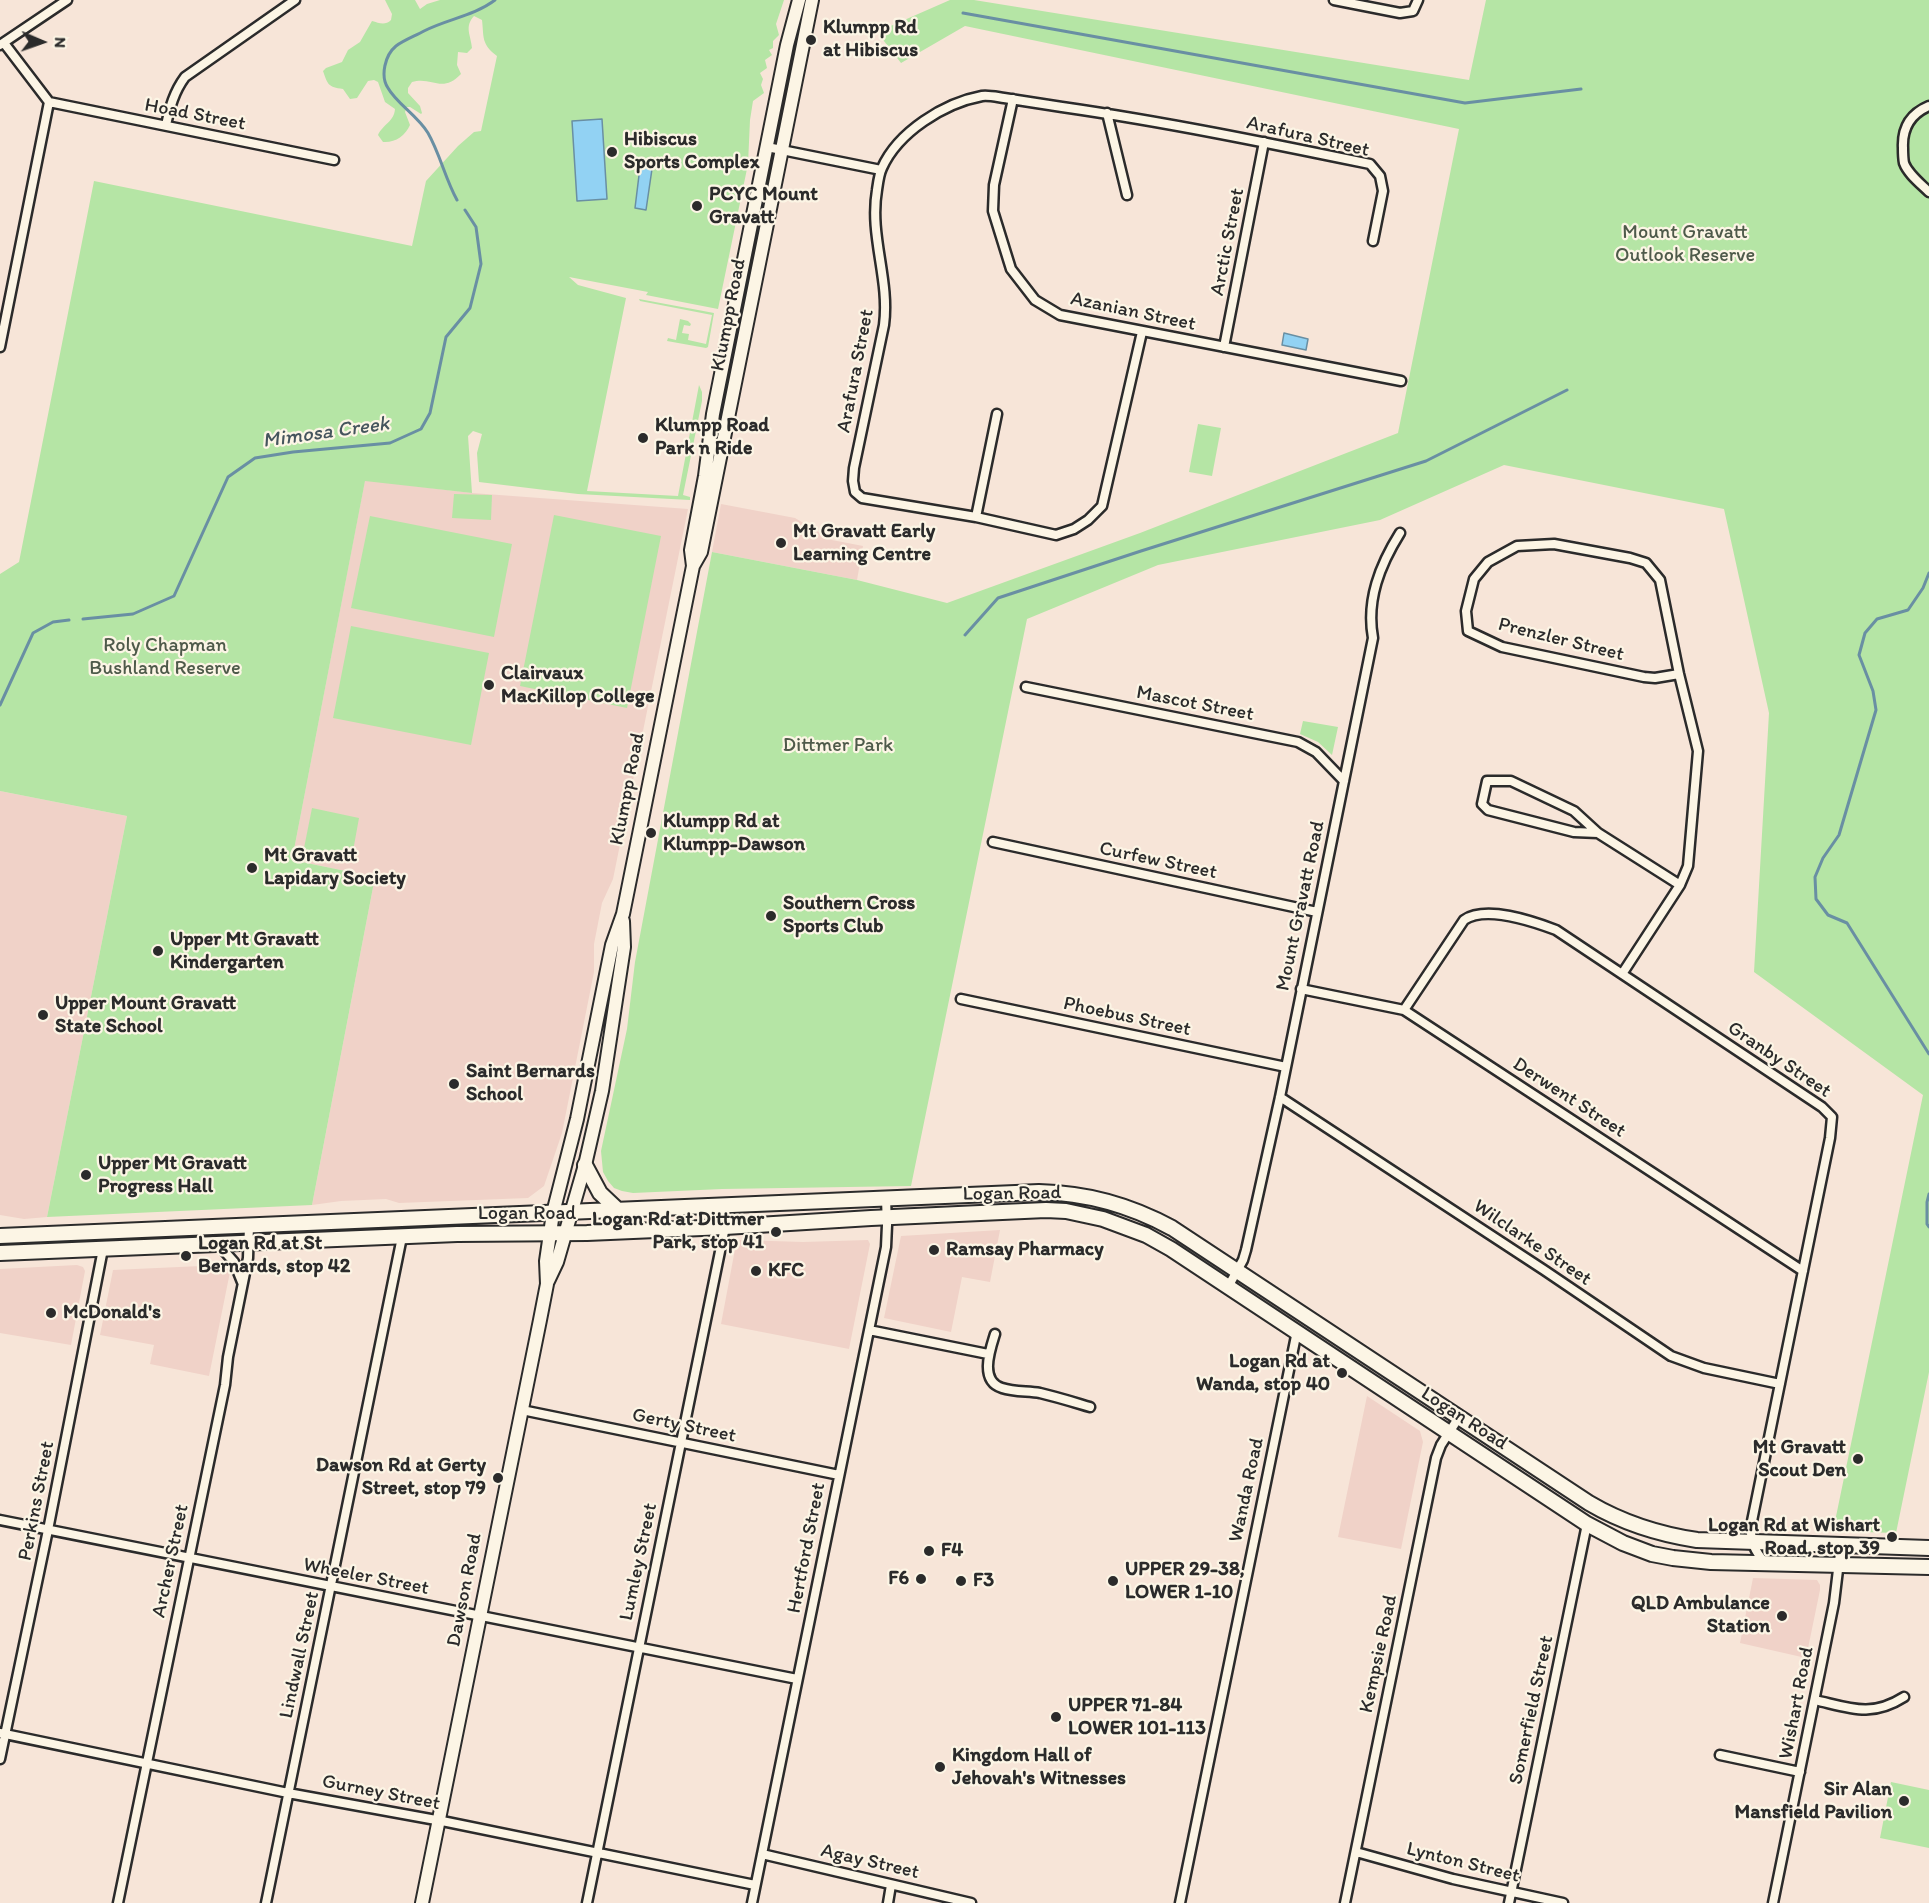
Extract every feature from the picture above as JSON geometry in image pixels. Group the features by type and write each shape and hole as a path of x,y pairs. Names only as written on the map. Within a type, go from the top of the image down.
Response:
{"main road":[{"name":"Klumpp Road","path":"550,1233 577,1119 612,945 623,914 693,566 692,550 713,414 787,45 799,0"},
{"name":"Klumpp Road","path":"693,566 701,552 812,0"},
{"name":"Klumpp Road","path":"570,1212 585,1165 599,1108 624,947 623,914"},
{"path":"585,1165 600,1193 618,1210"},
{"name":"Logan Road","path":"0,1236 1039,1192 1076,1194 1136,1210 1156,1219 1589,1503 1623,1521 1674,1537 1696,1540 1929,1548"},
{"name":"Logan Road","path":"0,1253 725,1227 1046,1210 1084,1215 1117,1223 1171,1249 1587,1524 1623,1543 1663,1556 1711,1562 1929,1567"},
{"name":"Dawson Road","path":"422,1903 547,1284 557,1262 570,1212"},
{"name":"Dawson Road","path":"547,1284 546,1261 550,1233"}],"street":[{"path":"0,347 49,102 2,44 67,0"},
{"path":"166,125 172,99 184,77 295,0"},
{"path":"1334,0 1400,13 1413,11 1418,0"},
{"name":"Arafura Street","path":"1142,332 1102,506 1088,520 1074,529 1056,535 976,517 862,498 855,492 854,468 887,306 874,215 880,170 888,155 903,137 942,110 983,96 1013,99 1107,113 1370,164 1380,176 1383,190 1373,241"},
{"name":"Azanian Street","path":"1013,99 994,185 993,211 1011,269 1035,300 1060,315 1401,381"},
{"name":"Hoad Street","path":"49,102 334,160"},
{"path":"1929,106 1919,110 1906,125 1903,140 1904,163 1929,192"},
{"path":"1107,113 1127,195"},
{"name":"Arctic Street","path":"1224,347 1264,142"},
{"path":"767,147 880,170"},
{"path":"976,517 997,414"},
{"name":"Mount Gravatt Road","path":"1228,1287 1246,1250 1280,1097 1373,638 1370,621 1376,581 1385,556 1400,533"},
{"name":"Prenzler Street","path":"1622,974 1680,885 1688,867 1698,751 1679,674 1660,580 1646,563 1554,544 1517,546 1488,562 1474,579 1466,610 1468,631 1502,647 1644,677 1655,678 1679,674"},
{"name":"Mascot Street","path":"1026,687 1298,742 1316,753 1344,781"},
{"path":"1598,833 1574,831 1488,810 1482,804 1487,781 1511,781 1574,812 1598,833 1680,885"},
{"name":"Curfew Street","path":"993,842 1317,912"},
{"name":"Granby Street","path":"1404,1010 1464,920 1471,915 1480,913 1533,921 1556,930 1822,1107 1832,1118 1830,1138 1751,1526 1752,1541"},
{"name":"Derwent Street","path":"1302,989 1404,1010 1803,1271"},
{"name":"Phoebus Street","path":"961,999 1286,1067"},
{"name":"Wilclarke Street","path":"1280,1097 1671,1356 1704,1368 1780,1384"},
{"name":"Hertford Street","path":"752,1903 886,1247 886,1199"},
{"name":"Archer Street","path":"118,1903 225,1385 228,1357 248,1258 249,1225"},
{"name":"Lumley Street","path":"586,1903 725,1227"},
{"name":"Lindwall Street","path":"266,1903 402,1237"},
{"path":"218,1244 234,1262 243,1286"},
{"name":"Perkins Street","path":"0,1759 2,1734 48,1530 103,1249"},
{"path":"869,1330 988,1354"},
{"name":"Wanda Road","path":"1180,1903 1297,1331"},
{"path":"995,1334 988,1354 988,1375 993,1383 1001,1388 1040,1394 1090,1407"},
{"name":"Gerty Street","path":"522,1410 839,1475"},
{"name":"Kempsie Road","path":"1346,1903 1436,1458 1439,1448 1459,1417"},
{"name":"Wheeler Street","path":"0,1520 797,1679"},
{"name":"Somerfield Street","path":"1509,1903 1587,1524"},
{"path":"1752,1541 1757,1553 1765,1563"},
{"name":"Wishart Road","path":"1773,1903 1834,1603 1841,1545"},
{"path":"1815,1700 1863,1710 1892,1705 1904,1697"},
{"name":"Gurney Street","path":"2,1734 755,1885"},
{"path":"1720,1755 1800,1772"},
{"name":"Lynton Street","path":"1356,1852 1453,1879 1563,1903"},
{"name":"Agay Street","path":"762,1854 971,1903"},
{"path":"888,1903 891,1885"}],"shaded area":[{"name":"Clairvaux MacKillop College","path":"365,480 472,493 688,509 613,879 602,903 594,944 594,972 562,1133 544,1186 528,1198 399,1203 386,1199 312,1205 375,877 292,860"},
{"name":"Mt Gravatt Early Learning Centre","path":"721,504 795,518 832,540 863,546 857,580 712,552"},
{"name":"Upper Mount Gravatt State School","path":"0,791 127,816 47,1217 24,1219 0,1215"},
{"path":"1000,1230 990,1282 962,1277 951,1332 884,1318 901,1236"},
{"path":"740,1240 803,1242 868,1240 870,1244 849,1349 721,1324 736,1244"},
{"path":"77,1265 83,1267 85,1271 71,1345 0,1333 0,1269"},
{"path":"223,1265 230,1272 209,1376 150,1364 154,1345 100,1335 113,1270"},
{"path":"1367,1396 1420,1431 1423,1442 1401,1549 1338,1537"},
{"path":"1753,1578 1817,1580 1820,1590 1806,1658 1740,1643"}],"green space":[{"name":"Roly Chapman Bushland Reserve","path":"385,0 415,0 420,9 440,0 784,0 776,24 779,35 773,41 773,48 769,50 772,55 765,60 767,68 760,73 764,93 753,101 748,164 718,309 646,295 648,292 569,277 578,285 626,298 587,491 678,496 699,385 702,401 683,495 690,497 690,500 578,494 479,482 477,453 482,434 473,431 468,436 472,493 365,481 292,860 375,877 312,1205 47,1217 127,816 0,791 0,574 19,562 94,181 412,246 426,181 458,146 474,132 481,131 497,56 486,44 482,20 474,16 469,24 472,48 467,53 458,52 457,65 461,74 454,80 442,84 425,81 412,82 408,93 420,106 422,113 407,107 405,112 410,125 408,129 395,140 383,142 378,135 393,117 395,109 385,102 378,82 368,81 357,98 350,99 343,89 329,84 323,71 342,62 348,50 360,42 372,21 384,23 391,20 392,14"},
{"path":"950,0 974,0 1469,80 1486,0 1929,0 1929,1372 1896,1533 1833,1531 1923,1095 1754,972 1769,713 1724,509 1504,465 1380,520 1158,565 1027,619 911,1186 633,1193 614,1188 608,1181 603,1172 601,1151 627,1029 635,962 712,552 857,580 947,603 1140,533 1398,433 1459,129 965,26 901,63 877,32"},
{"path":"639,299 714,313 708,347 667,341 668,338 676,340 680,319 691,324 690,326 684,325 682,333 689,334 688,340 706,344 712,315"},
{"path":"1198,424 1221,428 1212,476 1189,472"},
{"path":"454,494 492,495 491,520 452,518"},
{"path":"554,515 661,536 627,708 520,686"},
{"path":"370,516 512,544 494,637 351,608"},
{"path":"351,626 489,653 471,745 333,718"},
{"path":"1303,721 1338,727 1332,755 1318,742 1300,734"},
{"path":"312,808 359,818 351,862 303,853"},
{"path":"1891,1782 1929,1790 1929,1848 1880,1838"}],"water":[{"path":"602,119 607,199 577,201 572,121"},
{"path":"640,167 652,169 646,210 635,208"},
{"path":"1284,333 1308,339 1306,350 1282,345"}],"waterway":[{"name":"Mimosa Creek","path":"457,200 428,133 388,88 384,78 385,66 392,50 402,42 478,10 495,0"},
{"path":"963,13 1465,103 1581,89"},
{"name":"Mimosa Creek","path":"83,619 133,614 174,596 228,477 255,458 390,443 421,429 430,413 446,337 470,308 481,264 476,227 465,210"},
{"path":"965,635 998,598 1426,461 1567,390"},
{"path":"1929,573 1923,588 1908,610 1877,619 1865,633 1859,655 1873,691 1876,710 1839,835 1823,858 1815,877 1816,899 1828,915 1847,923 1929,1054"},
{"name":"Mimosa Creek","path":"0,705 33,633 53,622 69,620"},
{"path":"1929,1194 1927,1202 1929,1227"}],"place":[{"name":"Klumpp Rd at Hibiscus","path":"811,40"},
{"name":"Hibiscus Sports Complex","path":"612,152"},
{"name":"PCYC Mount Gravatt","path":"697,206"},
{"name":"Klumpp Road Park n Ride","path":"643,438"},
{"name":"Mt Gravatt Early Learning Centre","path":"781,543"},
{"name":"Clairvaux MacKillop College","path":"489,685"},
{"name":"Klumpp Rd at Klumpp-Dawson","path":"651,833"},
{"name":"Mt Gravatt Lapidary Society","path":"252,868"},
{"name":"Southern Cross Sports Club","path":"771,916"},
{"name":"Upper Mt Gravatt Kindergarten","path":"158,951"},
{"name":"Upper Mount Gravatt State School","path":"43,1015"},
{"name":"Saint Bernards School","path":"454,1084"},
{"name":"Upper Mt Gravatt Progress Hall","path":"86,1175"},
{"name":"Logan Rd at Dittmer Park, stop 41","path":"776,1232"},
{"name":"Ramsay Pharmacy","path":"934,1250"},
{"name":"Logan Rd at St Bernards, stop 42","path":"186,1256"},
{"name":"KFC","path":"756,1271"},
{"name":"McDonald's","path":"51,1313"},
{"name":"Logan Rd at Wanda, stop 40","path":"1342,1373"},
{"name":"Mt Gravatt Scout Den","path":"1858,1459"},
{"name":"Dawson Rd at Gerty Street, stop 79","path":"498,1478"},
{"name":"Logan Rd at Wishart Road, stop 39","path":"1892,1537"},
{"name":"F4","path":"929,1551"},
{"name":"F6","path":"921,1579"},
{"name":"F3","path":"961,1581"},
{"name":"UPPER 29-38, LOWER 1-10","path":"1113,1581"},
{"name":"QLD Ambulance Station","path":"1782,1616"},
{"name":"UPPER 71-84 LOWER 101-113","path":"1056,1717"},
{"name":"Kingdom Hall of Jehovah's Witnesses","path":"940,1767"},
{"name":"Sir Alan Mansfield Pavilion","path":"1904,1801"}],"park label":[{"name":"Mount Gravatt Outlook Reserve","path":"1685,244"},
{"name":"Dittmer Park","path":"838,746"}]}
